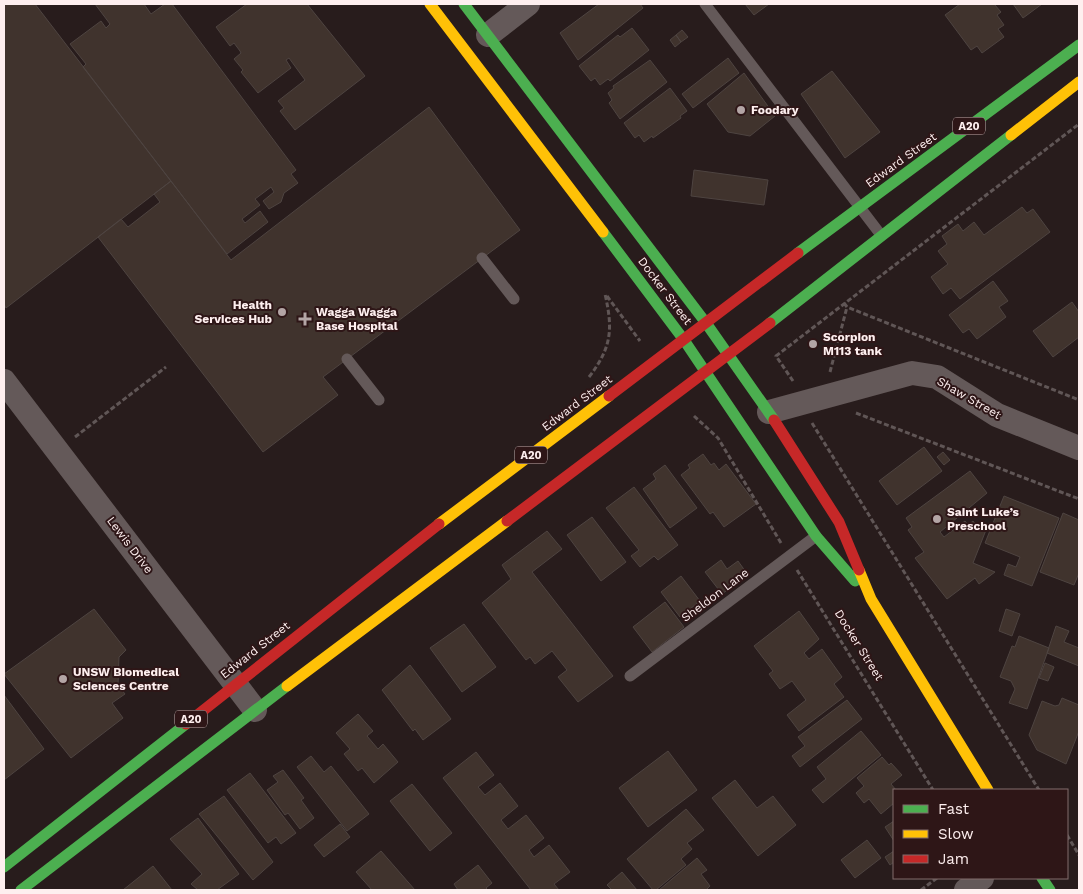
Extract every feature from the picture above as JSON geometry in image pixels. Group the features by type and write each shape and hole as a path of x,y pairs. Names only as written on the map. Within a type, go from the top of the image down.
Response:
{"main road":[{"name":"Docker Street","path":"430,4 684,340 816,536 872,599"},
{"name":"Docker Street","path":"464,4 706,323 769,412 838,522 872,599 987,789"},
{"name":"Edward Street","path":"4,867 133,767 235,683 378,570 859,207 1079,45"},
{"name":"A20","path":"21,890 255,710 706,372 1079,82"},
{"path":"1043,879 1050,890"}],"street":[{"path":"488,35 528,4"},
{"name":"Shaw Street","path":"769,412 816,407 912,374 937,378 997,415 1079,448"},
{"name":"Lewis Drive","path":"4,381 255,710"},
{"path":"966,890 981,879"}],"lane":[{"path":"705,4 881,236"},
{"path":"482,258 514,299"},
{"path":"347,359 379,400"},
{"name":"Sheldon Lane","path":"630,676 816,536"}],"path":[{"path":"813,426 816,407 776,356 1079,124"},
{"path":"587,380 603,359 610,337 610,316 605,294 641,343"},
{"path":"844,303 847,307 1079,400"},
{"path":"847,307 816,407 813,426 1038,789"},
{"path":"70,441 166,367"},
{"path":"853,412 1079,499"},
{"name":"Docker Street","path":"694,416 718,438 932,789"},
{"path":"1068,837 1079,855"},
{"path":"920,890 935,879"}],"building":[{"path":"4,4 35,4 171,181 6,308 4,304"},
{"path":"95,4 144,4 151,14 165,4 172,4 296,170 291,174 298,183 284,193 281,202 269,209 263,201 274,192 271,187 255,199 260,205 242,219 245,223 260,211 268,222 227,254 83,67 86,64 70,44 101,21 106,28 110,24"},
{"path":"247,4 307,4 365,76 295,130 280,111 284,108 278,101 305,80 289,58 286,60 291,68 258,93 241,72 243,70 234,59 241,53 240,51 234,43 230,46 216,27"},
{"path":"599,4 640,4 643,8 578,60 560,33"},
{"path":"745,4 769,4 754,15"},
{"path":"960,4 994,4 1001,12 997,15 1004,25 998,29 1004,37 982,53 977,46 971,50 945,15"},
{"path":"1013,4 1042,4 1023,18"},
{"path":"632,28 649,50 610,81 608,79 600,85 595,78 591,81 579,66 618,35 620,37"},
{"path":"682,30 688,37 681,42 676,35"},
{"path":"676,35 681,42 675,47 670,40"},
{"path":"728,58 739,73 693,108 682,94"},
{"path":"650,60 667,82 620,119 609,103 612,100 608,93 614,88 613,86"},
{"path":"832,71 880,132 845,158 801,94"},
{"name":"Foodary","path":"744,73 775,116 750,136 728,132 707,104"},
{"path":"670,88 687,111 680,116 681,118 653,138 652,136 644,142 639,135 635,138 624,123"},
{"name":"Health Services Hub","path":"429,107 520,230 323,377 338,395 263,452 98,237 121,219 128,227 160,202 154,194 171,181 231,260"},
{"path":"694,170 768,180 764,205 691,196"},
{"path":"1022,207 1027,213 1033,209 1050,232 960,299 951,288 943,294 931,277 948,264 938,251 947,244 942,236 958,224 963,231 974,222 984,235"},
{"path":"993,281 1008,301 999,307 1006,317 977,339 969,329 963,333 949,315"},
{"path":"1072,302 1079,312 1079,337 1053,357 1033,331"},
{"path":"924,447 942,471 897,505 879,481"},
{"path":"943,452 950,460 944,465 937,457"},
{"path":"703,454 711,465 714,463 719,470 726,464 756,504 724,527 713,512 710,514 681,475 690,468 688,465"},
{"path":"665,465 697,508 670,528 643,489 656,479 653,474"},
{"path":"970,471 987,493 940,532 944,537 965,521 968,525 973,521 978,527 986,530 973,563 995,572 979,584 975,578 947,599 915,558 924,552 908,530 912,527 906,518"},
{"path":"634,487 678,545 658,560 654,556 640,567 631,556 639,550 606,508"},
{"path":"1004,496 1059,518 1032,586 1004,575 1008,564 1016,567 1020,557 985,543"},
{"path":"1063,513 1079,520 1079,573 1074,585 1040,572"},
{"path":"592,517 626,562 601,581 567,535"},
{"path":"547,531 562,549 532,572 613,676 578,702 558,677 567,670 552,651 535,664 530,657 526,660 482,603 511,579 502,565"},
{"path":"721,560 727,569 738,561 748,575 722,594 705,572"},
{"path":"681,576 700,601 680,617 661,592"},
{"path":"665,602 684,627 652,652 633,627"},
{"name":"UNSW Biomedical Sciences Centre","path":"94,609 126,650 119,657 118,685 125,694 112,703 123,718 71,758 4,674"},
{"path":"1006,609 1020,614 1012,636 999,631"},
{"path":"799,611 819,639 804,653 809,659 822,649 842,677 834,684 844,697 799,731 787,715 806,700 792,681 780,689 769,674 773,671 754,646"},
{"path":"464,624 496,667 462,692 430,648"},
{"path":"1056,626 1069,631 1064,642 1079,648 1079,666 1047,653"},
{"path":"1019,636 1049,648 1027,709 1009,703 1015,689 1011,681 1000,677 1012,646 1015,647"},
{"path":"1045,663 1054,667 1048,681 1039,678"},
{"path":"410,665 451,719 423,740 415,729 413,731 382,690"},
{"path":"4,695 44,749 4,780"},
{"path":"1062,698 1079,705 1079,731 1066,764 1037,750 1029,735 1042,701 1055,706 1059,705"},
{"path":"847,700 862,719 800,767 792,756 805,746 798,737"},
{"path":"358,714 373,731 367,736 378,749 383,744 398,762 374,783 362,768 358,771 344,754 350,749 336,733"},
{"path":"861,731 881,755 823,803 812,790 826,779 817,767"},
{"path":"668,751 697,790 648,827 619,788"},
{"path":"476,752 494,775 478,787 485,795 500,783 518,806 501,820 508,829 526,815 544,838 529,850 534,857 549,845 570,872 554,884 559,890 531,890 443,778"},
{"path":"311,756 324,772 331,766 369,814 347,831 297,767"},
{"path":"882,757 889,765 891,763 902,775 891,784 895,789 893,789 893,804 881,814 869,799 864,803 856,793 864,786 857,778"},
{"path":"283,770 304,798 301,800 314,818 300,829 288,813 285,815 267,790 278,782 273,776"},
{"path":"250,773 296,833 281,844 276,837 268,843 227,790"},
{"path":"735,780 757,808 773,796 796,825 758,856 712,798"},
{"path":"412,784 452,833 430,851 390,801"},
{"path":"224,796 273,862 253,880 199,814"},
{"path":"686,809 704,830 687,843 692,849 681,859 686,865 656,890 653,890 627,859"},
{"path":"198,818 239,874 217,890 198,890 191,884 202,874 170,839"},
{"path":"893,822 893,839 885,827"},
{"path":"340,824 350,837 324,857 314,845"},
{"path":"867,840 881,858 855,878 841,860"},
{"path":"381,851 415,890 372,890 356,872"},
{"path":"893,852 893,863 890,865 885,857"},
{"path":"697,858 707,870 701,874 710,886 706,890 659,890"},
{"path":"478,865 492,883 486,888 488,890 458,890 454,884"},
{"path":"153,866 172,890 123,890"},
{"path":"622,872 637,890 612,890 607,885"}],"traffic: fast":[{"path":"464,4 706,323 774,420"},
{"path":"798,253 1079,45"},
{"path":"770,323 1011,135"},
{"path":"603,232 684,340 816,536 855,581"},
{"path":"21,890 287,686"},
{"path":"4,867 186,724"},
{"path":"1043,879 1050,890"}],"traffic: slow":[{"path":"430,4 603,232"},
{"path":"1011,135 1079,82"},
{"path":"439,524 609,396"},
{"path":"287,686 507,521"},
{"path":"859,570 871,599 987,789"}],"traffic: jam":[{"path":"609,396 798,253"},
{"path":"507,521 770,323"},
{"path":"774,420 839,522 859,570"},
{"path":"186,724 439,524"}],"place":[{"name":"Foodary","path":"741,110"},
{"name":"Health Services Hub","path":"282,312"},
{"name":"Wagga Wagga Base Hospital","path":"305,319"},
{"name":"Scorpion M113 tank","path":"813,344"},
{"name":"Saint Luke’s Preschool","path":"937,519"},
{"name":"UNSW Biomedical Sciences Centre","path":"63,679"}]}
